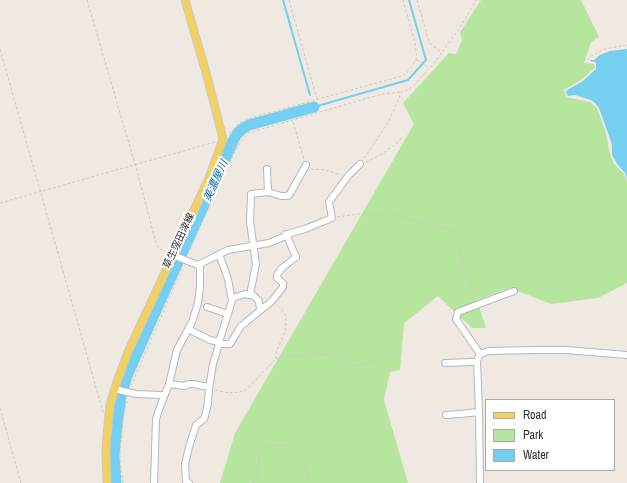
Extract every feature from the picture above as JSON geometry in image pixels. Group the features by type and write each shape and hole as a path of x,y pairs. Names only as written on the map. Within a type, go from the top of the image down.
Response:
{"main road":[{"path":"185,0 209,83 223,141"},
{"name":"草生窪田津線","path":"107,483 106,452 110,405 128,352 208,178 223,141"}],"street":[{"path":"172,255 198,265 228,250 269,243 286,234 305,229 332,218 329,202 348,176 360,164"},
{"path":"250,295 256,264 250,222 251,194 268,192 281,196 288,196 306,165"},
{"path":"267,169 268,192"},
{"path":"188,329 210,340 230,344 241,326 272,301 283,287 283,283 277,278 276,275 296,256 286,234"},
{"path":"189,483 186,481 185,464 189,447 196,425 205,416 213,364 232,301 228,279 219,254"},
{"path":"154,483 156,422 169,384 178,350 196,310 199,297 200,268 198,265"},
{"path":"480,354 456,319 458,312 514,291"},
{"path":"232,298 245,294 250,295 257,299 260,310"},
{"path":"207,307 228,314"},
{"path":"480,483 477,362 480,354 488,351 566,350 627,355"},
{"path":"445,363 477,362"},
{"path":"169,384 185,386 188,384 193,384 209,389"},
{"path":"116,390 136,394 164,396"},
{"path":"446,415 479,412"}],"path":[{"path":"87,0 158,247 172,255"},
{"path":"289,0 318,99"},
{"path":"0,203 223,141 235,127 250,118 406,74 417,58 415,42 403,0"},
{"path":"417,0 429,42 442,53"},
{"path":"123,483 120,453 124,410 132,383 186,261 189,251 227,167 241,141 248,133 382,94 401,92 410,89 442,53 476,0"},
{"path":"587,60 604,49 627,45"},
{"path":"0,49 103,412 109,419"},
{"path":"416,60 420,61 428,69"},
{"path":"360,164 388,122 401,92"},
{"path":"293,121 307,167 348,176"},
{"path":"360,164 382,154 402,137"},
{"path":"223,141 236,149"},
{"path":"332,218 357,214 383,213 466,234"},
{"path":"458,247 465,272 481,303"},
{"path":"272,301 285,314 286,320 285,331 276,353 276,359"},
{"path":"209,389 229,393 245,390 276,359 284,357 318,353 332,356 355,366 391,357 402,349"},
{"path":"0,408 21,483"},
{"path":"253,483 257,476 260,452 262,449 272,446 287,445"},
{"path":"302,454 309,483"}],"green space":[{"path":"481,0 581,0 599,37 591,42 584,63 594,64 595,68 581,80 564,90 566,97 590,102 597,108 606,133 609,151 614,164 624,174 627,181 627,283 598,298 551,304 510,288 477,300 486,328 472,328 438,296 404,323 400,370 390,372 384,400 408,483 220,483 235,433 414,124 403,103 449,53 456,54 462,40 460,32"}],"water":[{"path":"627,49 627,178 612,155 612,145 599,108 591,100 575,95 568,96 566,92 583,81 596,69 596,63 590,60 594,60 600,55 610,51"}],"waterway":[{"path":"283,0 310,95"},
{"name":"美濃屋川","path":"313,104 314,107 408,80 426,60 409,0"},
{"name":"美濃屋川","path":"116,483 114,456 116,432 121,396 127,376 234,139 242,129 249,125 314,107"}]}
